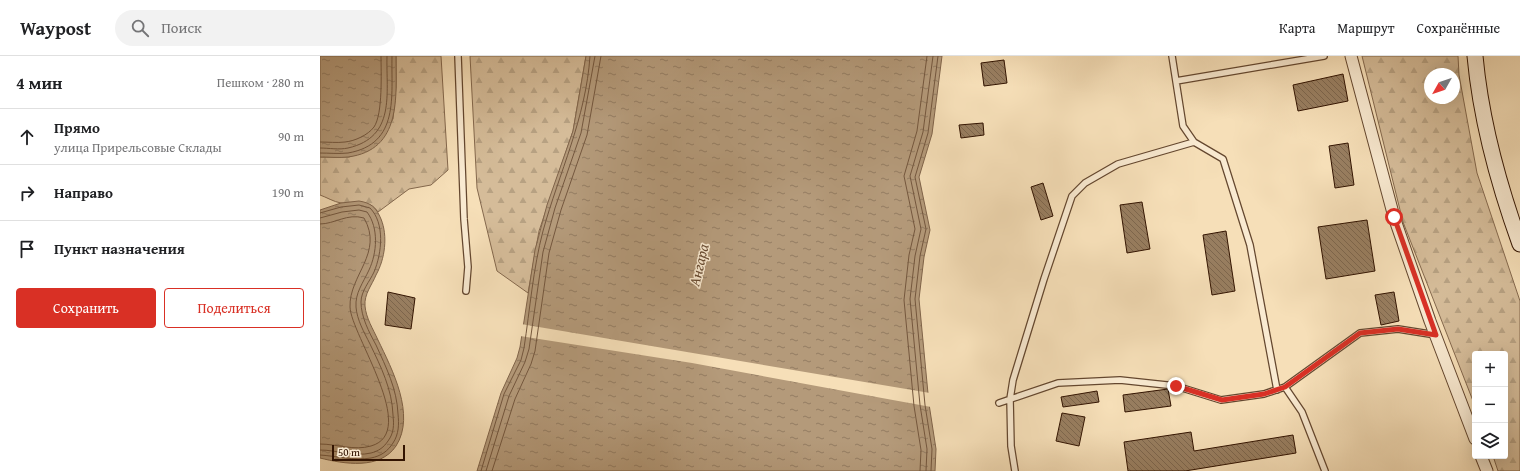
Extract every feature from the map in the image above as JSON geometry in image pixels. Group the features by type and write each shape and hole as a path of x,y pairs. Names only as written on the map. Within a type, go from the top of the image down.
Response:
{"main road":[{"path":"1475,56 1478,91 1491,152 1508,212 1520,244"}],"street":[{"path":"1351,56 1394,217 1472,432"},
{"path":"1482,459 1487,471"}],"lane":[{"path":"458,56 464,219 468,267 466,291"},
{"path":"1172,56 1183,126 1194,142 1223,159 1250,244 1277,390"},
{"path":"1176,81 1324,56"},
{"path":"1015,471 1011,446 1010,399 1013,380 1072,196 1085,183 1118,164 1194,142"},
{"path":"999,403 1058,383 1120,380 1176,386 1222,400 1264,394 1285,387 1360,333 1398,329 1436,335"},
{"path":"1285,387 1302,412 1325,471"}],"green space":[{"path":"396,56 441,56 448,170 431,185 409,189 378,212 370,205 361,203 336,202 320,195 320,157 349,157 371,149 393,119 396,87"},
{"path":"470,56 586,56 573,131 539,231 528,293 497,271 477,188"},
{"path":"1362,56 1458,56 1459,68 1424,68 1424,104 1460,104 1460,80 1477,173 1520,301 1520,471 1498,471 1494,459 1508,459 1508,351 1472,351 1472,398 1403,222"}],"water":[{"path":"320,56 396,56 395,104 392,119 387,133 378,144 366,152 348,157 320,157"},
{"name":"Ангара","path":"586,56 942,56 932,134 919,177 930,230 924,257 919,299 929,404 936,449 935,471 477,471 501,393 517,358 520,347 535,250 547,205 573,131"},
{"path":"359,201 370,204 375,209 383,226 385,240 382,262 367,294 365,306 370,323 390,364 400,392 404,420 402,434 396,446 389,454 381,459 371,462 350,463 320,458 320,210 341,203"}],"pier":[{"path":"521,324 930,393 931,407 692,363 520,336"}],"building":[{"path":"1004,60 1007,83 984,86 981,63"},
{"path":"1343,74 1348,101 1298,111 1293,85"},
{"path":"983,123 984,135 961,138 959,125"},
{"path":"1348,143 1354,185 1335,188 1329,146"},
{"path":"1043,183 1053,216 1041,220 1031,187"},
{"path":"1142,202 1150,249 1127,253 1120,205"},
{"path":"1367,220 1375,271 1326,279 1318,227"},
{"path":"1226,231 1235,291 1212,295 1203,235"},
{"path":"388,292 415,298 411,329 385,325"},
{"path":"1394,292 1399,321 1381,325 1375,295"},
{"path":"1168,389 1171,406 1125,412 1123,395"},
{"path":"1097,391 1099,402 1063,407 1061,397"},
{"path":"1062,413 1085,417 1079,446 1056,441"},
{"path":"1191,432 1194,451 1293,435 1296,453 1185,471 1128,471 1124,442"}],"route":[{"path":"1176,386 1222,400 1264,394 1285,387 1360,333 1398,329 1436,335 1394,217"}]}
